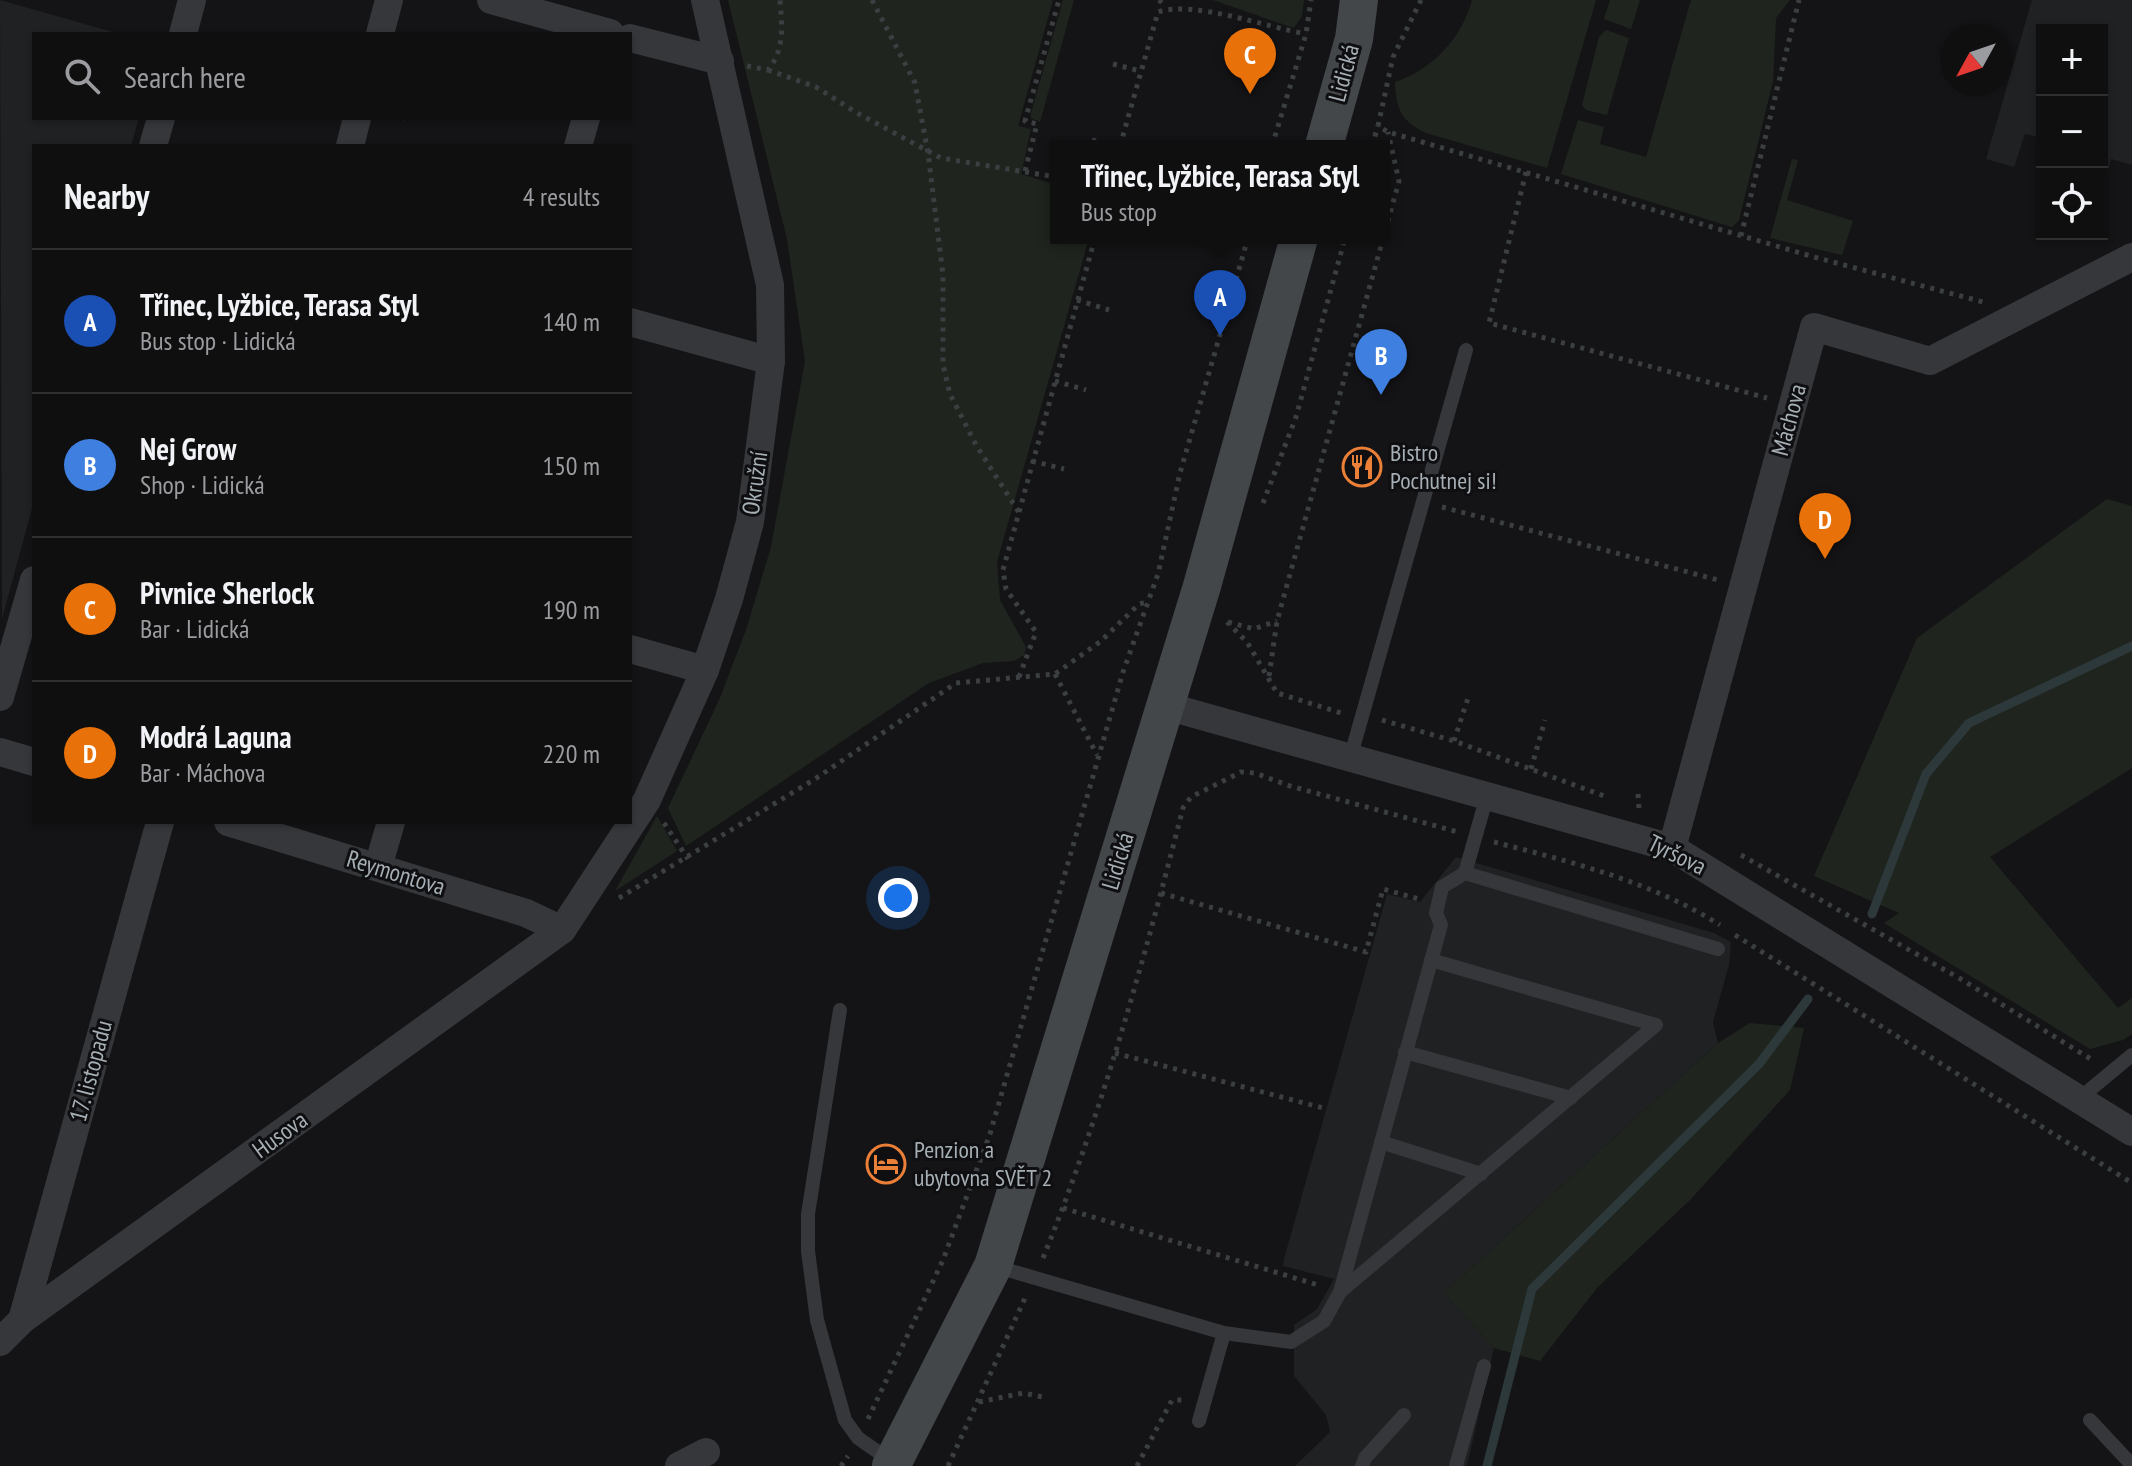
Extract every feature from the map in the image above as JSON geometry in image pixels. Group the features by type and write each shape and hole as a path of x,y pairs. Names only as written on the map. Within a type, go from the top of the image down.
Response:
{"street":[{"path":"184,32 192,0"},
{"path":"381,32 389,0"},
{"path":"491,0 605,32"},
{"name":"Okružní","path":"632,823 647,800 705,670 750,522 771,361 770,285 705,0"},
{"name":"Lidická","path":"1326,140 1354,39 1359,0"},
{"path":"632,39 720,61"},
{"path":"154,144 160,120"},
{"path":"350,144 356,120"},
{"path":"579,144 585,120"},
{"name":"Lidická","path":"892,1464 993,1266 1166,706 1297,244"},
{"name":"Máchova","path":"1672,848 1814,327 1930,361 2132,257"},
{"path":"632,323 771,361"},
{"path":"0,697 32,587"},
{"path":"632,650 705,670"},
{"name":"Tyršova","path":"1166,706 1351,755 1672,848 2132,1132"},
{"path":"0,752 32,761"},
{"name":"17. listopadu","path":"22,1320 159,824"},
{"name":"Reymontova","path":"235,824 526,913 562,930"},
{"path":"378,867 390,824"},
{"name":"Okružní","path":"562,930 631,824"},
{"name":"Husova","path":"0,1342 22,1320 562,930"},
{"path":"679,1466 706,1452"}],"lane":[{"path":"1351,755 1466,350"},
{"path":"993,1266 1224,1333 1291,1342 1324,1321 1340,1292 1441,925 1436,913 1442,887 1465,873 1487,796"},
{"path":"1465,873 1718,949"},
{"path":"1340,1292 1656,1025 1431,960"},
{"path":"840,1010 808,1214 808,1251 817,1320 845,1420 858,1438 892,1464"},
{"path":"1405,1052 1571,1098"},
{"path":"2080,1098 2132,1055"},
{"path":"1381,1142 1481,1174"},
{"path":"1201,1413 1224,1333"},
{"path":"1456,1466 1484,1366"},
{"path":"1362,1466 1365,1458 1404,1415"},
{"path":"2090,1420 2132,1465"}],"path":[{"path":"768,70 776,59 783,36 780,0"},
{"path":"872,0 915,83 928,153 943,275 943,365 950,394 976,445 1020,514"},
{"path":"1025,171 1037,124 1025,121 1059,0"},
{"path":"1159,0 1166,7"},
{"path":"1274,140 1306,34 1311,0"},
{"path":"1374,140 1393,57 1421,0"},
{"path":"1741,236 1799,0"},
{"path":"1120,140 1158,12 1166,7 1198,2 1306,34"},
{"path":"720,61 768,70 816,87 928,153 978,167 1050,176"},
{"path":"1113,64 1140,71"},
{"path":"1378,126 1388,132 1741,236 1983,302 1992,301"},
{"path":"1388,132 1390,140"},
{"path":"1390,141 1399,181 1390,213"},
{"path":"1526,172 1489,323 1772,399"},
{"path":"1019,677 1036,632 1006,589 1003,570 1093,244"},
{"path":"841,1466 858,1438 943,1260 990,1134 1098,757 1158,574 1180,473 1246,244"},
{"path":"1260,511 1296,417 1343,244"},
{"path":"1269,676 1277,621 1382,244"},
{"path":"1077,300 1109,310"},
{"path":"1055,381 1086,390"},
{"path":"1032,461 1064,469"},
{"path":"1442,507 1723,581"},
{"path":"612,901 688,859 956,683 1055,674 1101,641 1139,604 1148,602"},
{"path":"1227,622 1231,607"},
{"path":"1227,622 1254,629 1277,621"},
{"path":"1227,622 1247,642 1277,693 1361,719 1382,720 1454,741 1619,801"},
{"path":"1055,674 1098,757"},
{"path":"1454,741 1468,698"},
{"path":"1531,769 1545,720"},
{"path":"948,1466 1063,1208 1115,1052 1183,808 1191,797 1241,772 1255,773"},
{"path":"1638,794 1639,809"},
{"path":"677,841 688,859"},
{"path":"1742,854 1959,978 2111,1072"},
{"path":"1161,893 1366,952 1383,889 1438,905"},
{"path":"1115,1052 1323,1108"},
{"path":"1063,1208 1340,1292"},
{"path":"978,1402 1023,1393 1043,1397"},
{"path":"1137,1466 1172,1400 1201,1413"}],"shaded area":[{"path":"0,0 113,32 32,32 32,120 138,120 132,144 32,144 32,508 2,619"},
{"path":"728,0 1053,0 1018,126 1031,129 1021,174 1050,183 1050,244 1087,244 997,562 1000,600 1026,647 1024,655 1014,661 983,663 929,683 686,846 668,808 720,698 747,627 771,547 805,361 787,239"},
{"path":"1063,0 1074,0 1040,122 1031,118 1031,113"},
{"path":"1213,0 1304,0 1302,16 1294,28"},
{"path":"1472,0 1596,0 1547,168 1426,133 1405,119 1399,107 1395,82 1409,77 1444,51 1461,27"},
{"path":"1610,0 1640,0 1631,29 1604,19"},
{"path":"1691,0 1790,0 1776,18 1773,81 1739,220 1732,227 1561,174 1578,120 1604,127 1600,144 1646,157"},
{"path":"2032,0 2132,0 2132,165 2111,159 2108,171 2108,24 2036,24 2036,137 2025,134 2014,167 1986,159 2004,96 2012,96 2012,69"},
{"path":"1606,30 1629,38 1607,115 1586,110 1582,105 1599,37"},
{"path":"1792,159 1798,160 1787,200 1853,221 1842,255 1770,238"},
{"path":"2107,499 2132,506 2132,768 1990,857 2118,1008 2132,998 2132,1034 2123,1040 2090,1049 1884,923 1899,913 1814,876 1917,638"},
{"path":"657,816 677,851 615,891"},
{"path":"1456,857 1714,933 1731,942 1729,965 1713,1022 1718,1043 1444,1293 1494,1348 1467,1466 1295,1466 1330,1432 1326,1415 1294,1376 1294,1325 1317,1309 1334,1279 1283,1266 1284,1259 1387,894 1420,902"},
{"path":"1750,1023 1804,1028 1790,1090 1691,1199 1597,1288 1540,1361 1494,1348 1444,1293 1718,1043"}],"waterway":[{"path":"1872,914 1926,774 1969,723 2132,646"},
{"path":"1487,1466 1532,1289 1759,1064 1808,999"}],"place":[{"name":"Pivnice Sherlock","path":"1250,94"},
{"name":"Třinec, Lyžbice, Terasa Styl","path":"1220,336"},
{"name":"Nej Grow","path":"1381,395"},
{"name":"Bistro Pochutnej si!","path":"1362,467"},
{"name":"Modrá Laguna","path":"1825,559"},
{"name":"Penzion a ubytovna SVĚT 2","path":"886,1164"}]}
